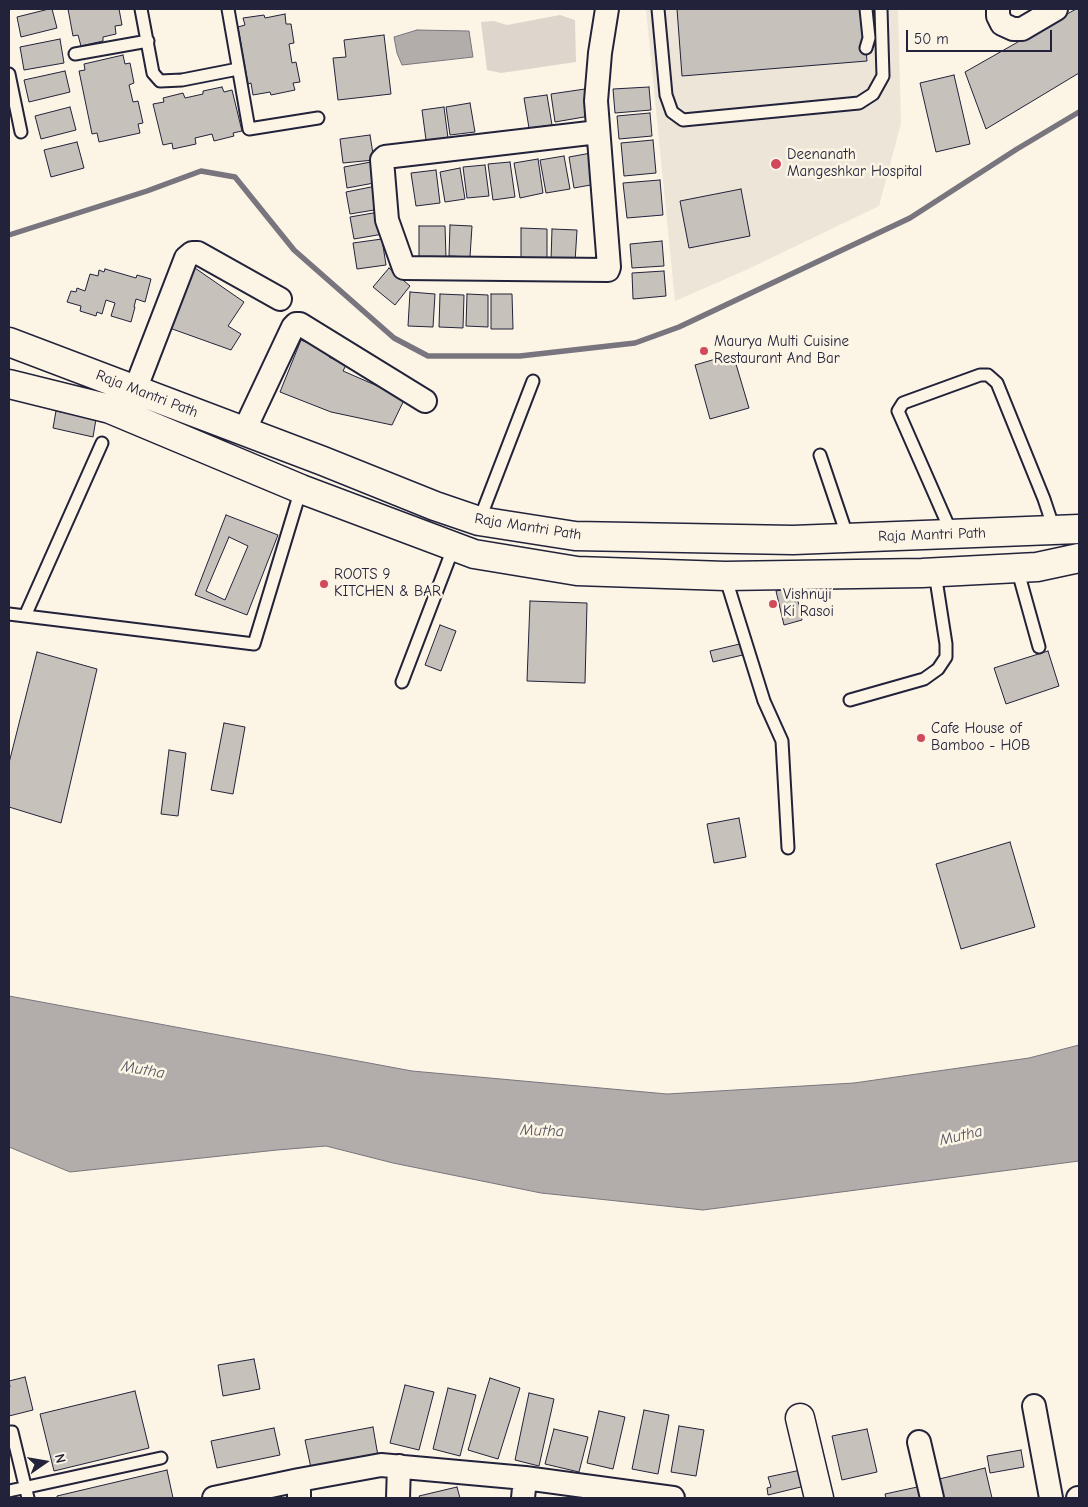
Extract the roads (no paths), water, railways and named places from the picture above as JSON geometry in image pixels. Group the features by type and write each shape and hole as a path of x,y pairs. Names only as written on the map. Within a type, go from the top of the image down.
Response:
{"main road":[{"name":"Raja Mantri Path","path":"9,342 323,461 435,506 479,521 575,536 793,540 1067,529"},
{"name":"Raja Mantri Path","path":"9,384 110,409 301,489 474,554 577,571 725,576 935,572 1037,567 1079,558"},
{"path":"800,1418 819,1498"}],"street":[{"path":"598,132 385,157 382,160 387,220 404,268 608,270 596,101 600,53 607,9"},
{"path":"998,9 998,16 1002,24 1013,29 1022,29 1056,9"},
{"path":"135,390 186,258 192,253 198,252 280,300"},
{"path":"244,431 296,324 300,324 425,400"},
{"path":"1034,1406 1051,1498"},
{"path":"919,1442 932,1498"},
{"path":"214,1498 299,1489 380,1465 399,1466 524,1488 673,1498"},
{"path":"398,1498 399,1466"}],"lane":[{"path":"141,9 153,73 160,81 182,80 238,69"},
{"path":"228,9 249,129 318,118"},
{"path":"658,9 666,95 672,112 683,120 859,103 873,94 883,76 881,9"},
{"path":"866,9 869,38 866,48"},
{"path":"75,54 148,41"},
{"path":"9,74 20,132"},
{"path":"952,534 898,411 903,404 980,375 988,375 997,383 1044,499 1067,529"},
{"path":"479,521 533,381"},
{"path":"25,616 102,443"},
{"path":"820,455 848,538"},
{"path":"9,614 254,644 301,489"},
{"path":"402,682 454,546"},
{"path":"1017,568 1039,647"},
{"path":"850,700 924,680 938,669 946,657 946,644 935,572"},
{"path":"725,576 764,701 782,741 788,848"},
{"path":"9,1432 12,1432 26,1493"},
{"path":"9,1490 26,1493 161,1458"}],"water":[{"path":"417,30 469,31 473,57 402,65 397,53 394,37"},
{"name":"Mutha","path":"9,996 412,1071 667,1094 854,1083 1029,1058 1079,1045 1079,1161 703,1210 541,1193 393,1163 326,1146 70,1172 9,1147"}],"waterway":[{"path":"9,235 147,191 201,171 235,177 294,250 394,338 428,356 520,356 635,343 679,327 910,218 1017,149 1079,112"}],"place":[{"name":"Deenanath Mangeshkar Hospital","path":"776,164"},
{"name":"Maurya Multi Cuisine Restaurant And Bar","path":"704,351"},
{"name":"ROOTS 9 KITCHEN & BAR","path":"324,584"},
{"name":"Vishnuji Ki Rasoi","path":"773,604"},
{"name":"Cafe House of Bamboo - HOB","path":"921,738"}]}
